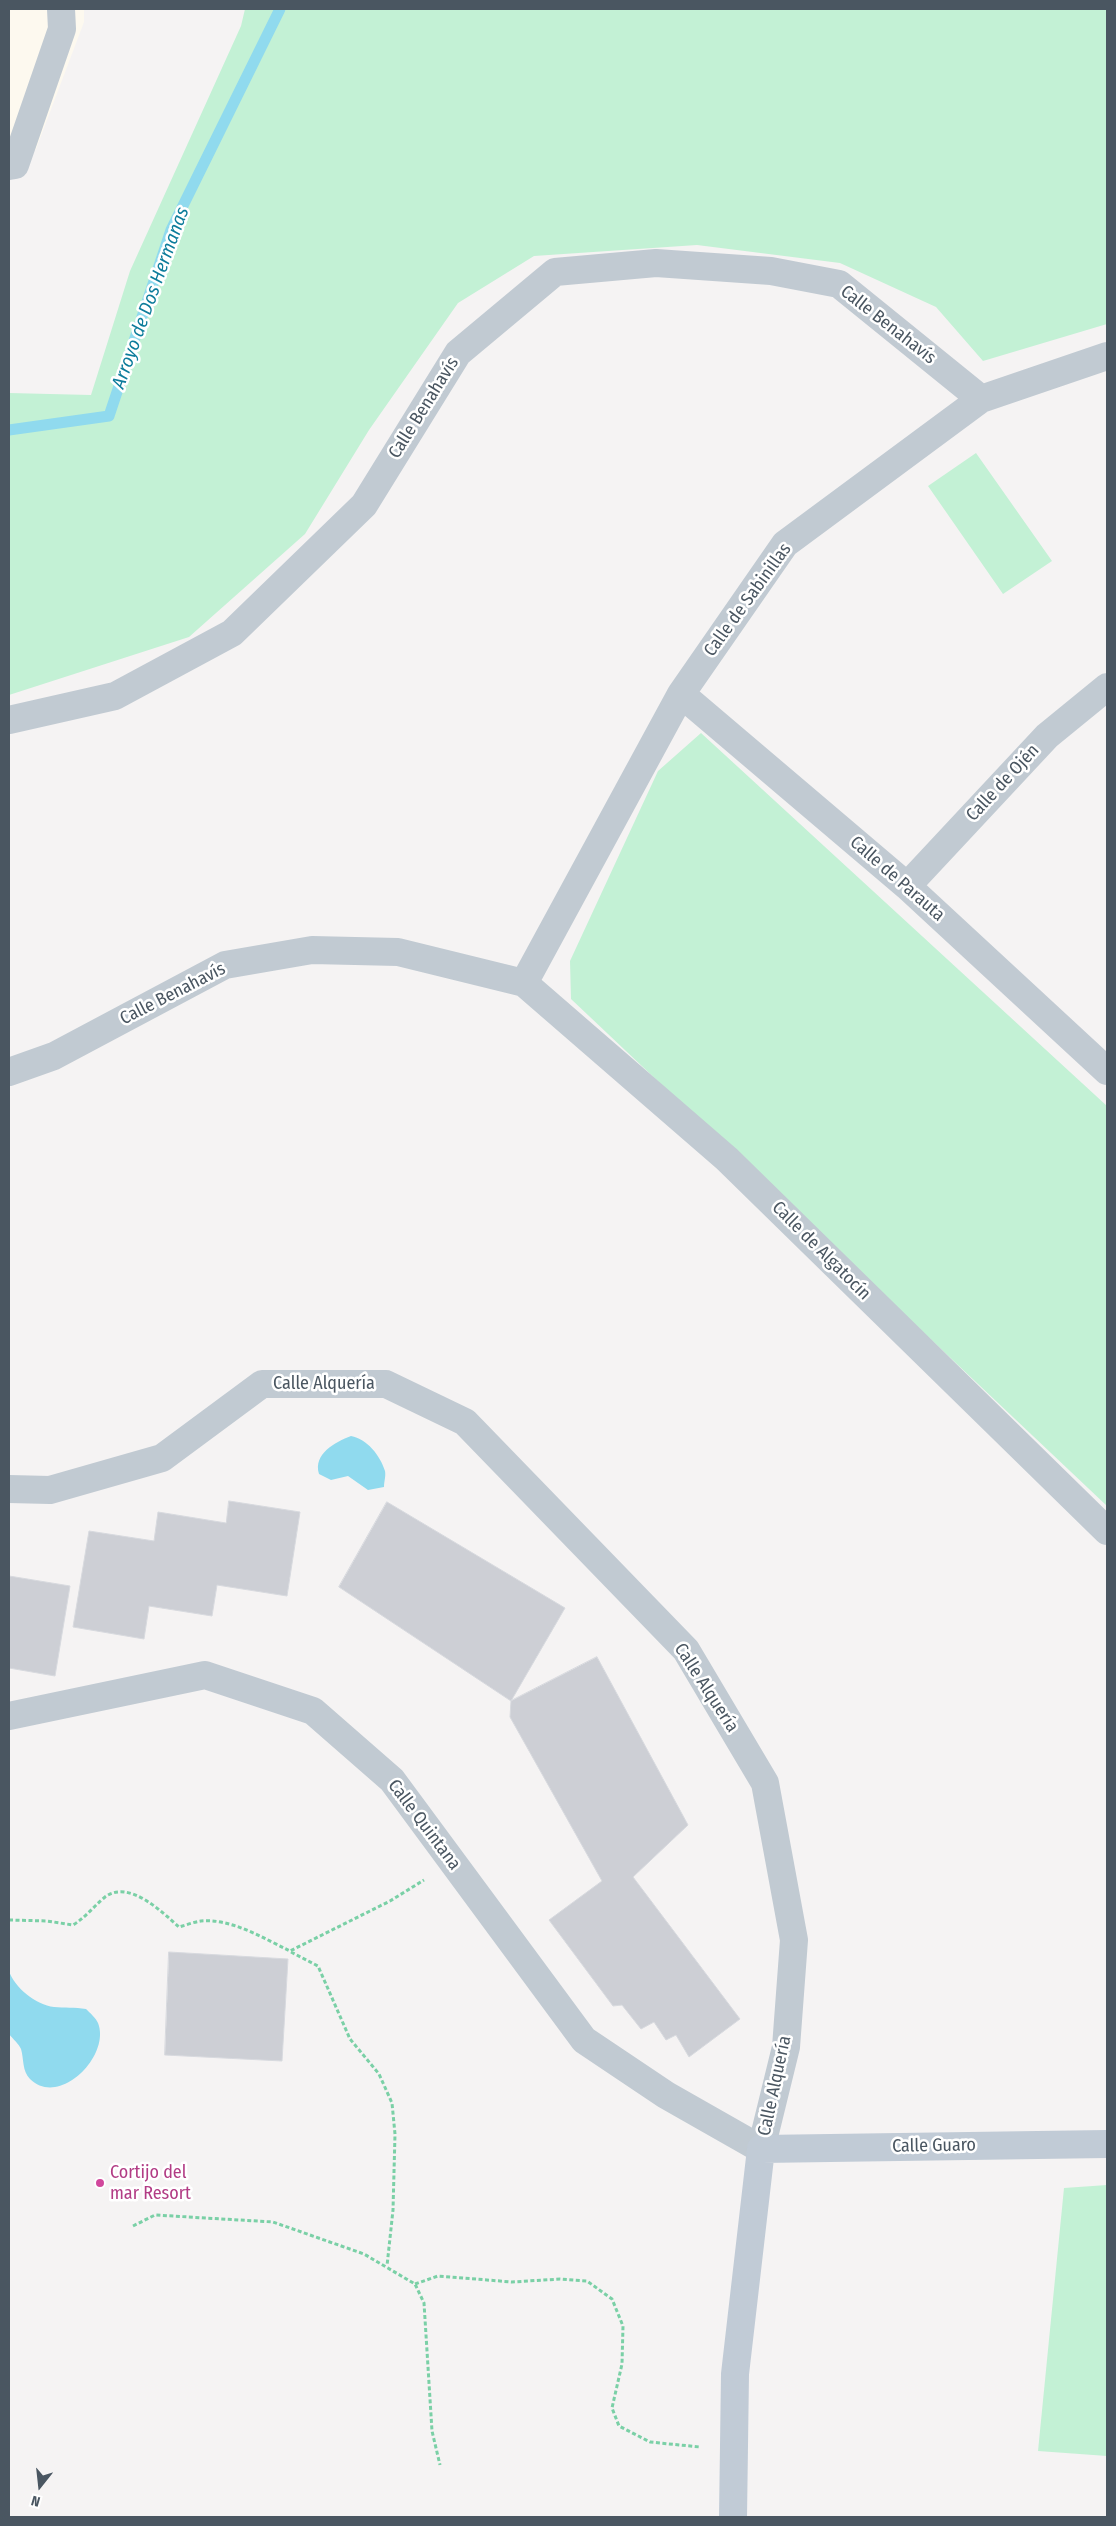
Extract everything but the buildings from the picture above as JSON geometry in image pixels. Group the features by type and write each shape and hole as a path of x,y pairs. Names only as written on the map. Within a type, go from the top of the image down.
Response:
{"street":[{"path":"9,166 15,165 62,29 61,9"},
{"name":"Calle Benahavís","path":"9,720 116,696 232,633 364,505 458,353 555,272 656,263 771,272 839,284 981,399"},
{"name":"Calle de Sabinillas","path":"524,983 681,694 785,544 981,399 1107,356"},
{"name":"Calle de Ojén","path":"907,886 1046,736 1107,687"},
{"name":"Calle de Parauta","path":"681,694 907,886 1107,1071"},
{"name":"Calle Benahavís","path":"9,1072 54,1056 225,964 312,950 398,952 524,983"},
{"name":"Calle de Algatocín","path":"524,983 727,1159 1107,1531"},
{"name":"Calle Alquería","path":"9,1489 50,1490 162,1458 262,1384 386,1384 465,1422 686,1650 765,1783 794,1940 786,2047 761,2149 735,2374 733,2517"},
{"name":"Calle Quintana","path":"9,1716 205,1675 313,1711 392,1780 584,2040 666,2096 761,2149"},
{"name":"Calle Guaro","path":"761,2149 1107,2144"}],"path":[{"path":"290,1951 390,1901 453,1862"},
{"path":"9,1920 47,1921 73,1925 87,1916 107,1896 139,1894 178,1927 202,1921 222,1923 257,1935 318,1966 350,2039 379,2074 392,2103 394,2134 393,2210 387,2266"},
{"path":"133,2226 155,2215 273,2222 364,2254 415,2284 424,2303 432,2431 440,2465"},
{"path":"415,2284 438,2276 512,2282 560,2279 588,2281 612,2299 623,2326 622,2364 612,2408 619,2426 650,2442 734,2450"}],"shaded area":[{"path":"9,9 84,9 84,22 36,149 9,171"}],"green space":[{"path":"245,9 1107,9 1107,324 983,361 936,307 840,263 697,245 534,256 458,303 369,430 305,534 189,637 9,695 9,393 91,395 130,271 241,26"},
{"path":"976,453 1052,561 1003,594 928,486"},
{"path":"701,733 1107,1106 1107,1506 571,999 570,961 658,771"},
{"path":"1107,2185 1107,2456 1038,2451 1064,2188"}],"water":[{"path":"351,1436 362,1440 380,1459 385,1471 384,1487 368,1490 348,1476 331,1480 319,1474 319,1460 322,1455 332,1445"},
{"path":"9,1971 21,1989 40,2003 54,2007 86,2009 97,2021 100,2036 97,2050 90,2063 68,2083 55,2087 42,2086 27,2076 21,2049 9,2034"}],"waterway":[{"name":"Arroyo de Dos Hermanas","path":"9,430 109,416 171,230 280,9"}],"place":[{"name":"Cortijo del mar Resort","path":"100,2183"}]}
